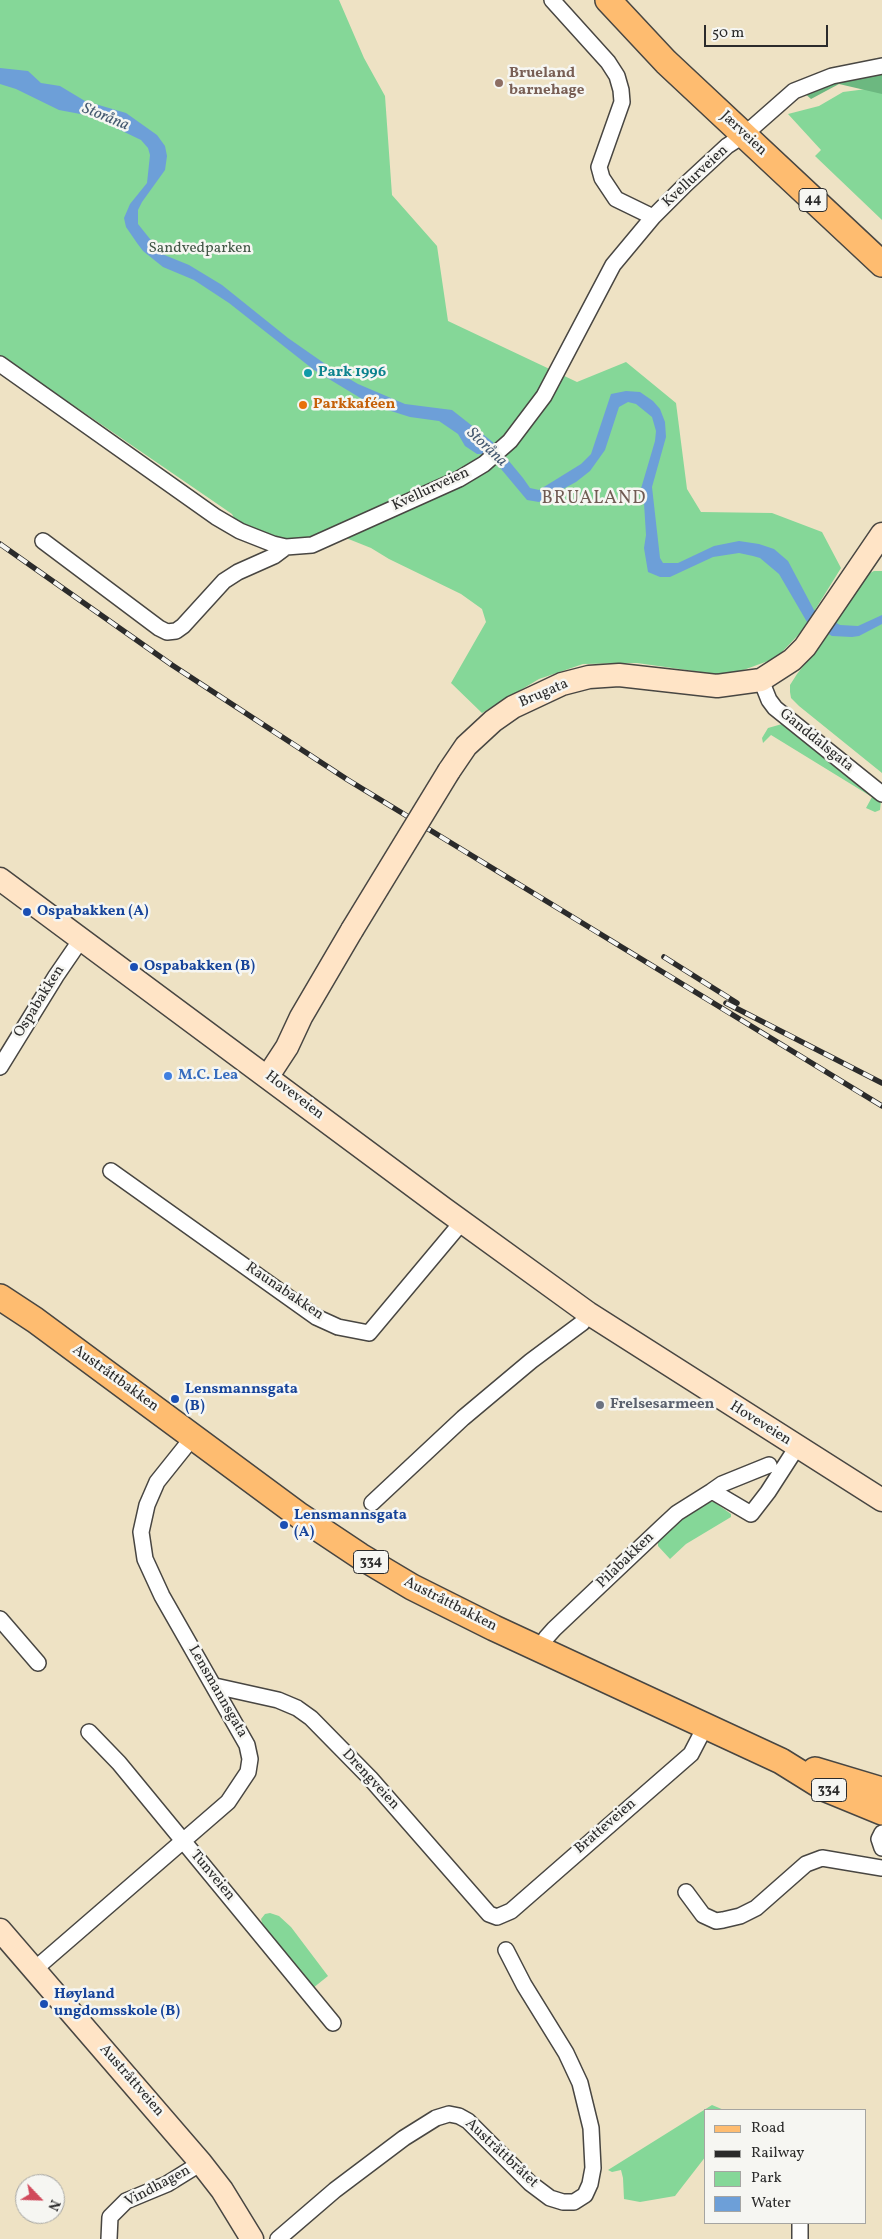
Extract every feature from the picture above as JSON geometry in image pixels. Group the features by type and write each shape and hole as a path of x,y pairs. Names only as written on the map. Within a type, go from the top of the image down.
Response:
{"main road":[{"name":"Jærveien","path":"608,0 666,62 749,130 882,249"},
{"name":"Jærveien","path":"625,0 749,130 882,264"},
{"name":"Brugata","path":"260,1071 287,1046 352,930 449,771 466,746 493,721 513,707 562,684 590,677 619,675 717,686 761,680 792,660 812,637 830,609 878,547"},
{"name":"Hoveveien","path":"0,879 82,938 462,1222 588,1313 882,1500"},
{"name":"Austråttbakken","path":"0,1297 35,1320 300,1516 360,1556 412,1587 486,1624 781,1761 826,1789 882,1812"},
{"name":"Austråttbakken","path":"781,1761 882,1790"},
{"name":"Austråttveien","path":"0,1930 201,2163 222,2190 252,2239"}],"street":[{"path":"552,0 608,62 617,76 621,90 622,102 620,110 599,167 602,178 616,199 652,218"},
{"name":"Kvellurveien","path":"0,364 216,517 259,539 286,547 312,545 459,479 489,460 526,421 544,396 613,265 652,218 727,146 749,130 794,91 832,76 882,66"},
{"path":"43,541 159,628 167,632 176,631 183,626 224,580 274,556 286,547"},
{"name":"Ganddalsgata","path":"761,680 769,700 775,708 882,794"},
{"name":"Ospabakken","path":"0,1067 56,976 82,938"},
{"name":"Raunabakken","path":"111,1171 316,1317 338,1327 369,1333 462,1222"},
{"path":"372,1503 468,1414 582,1322 588,1313"},
{"name":"Lensmannsgata","path":"35,1969 228,1802 241,1786 248,1772 250,1760 248,1745 162,1596 145,1559 141,1532 147,1505 157,1482 193,1436"},
{"path":"712,1490 751,1514 768,1492 797,1447"},
{"name":"Pilabakken","path":"546,1638 677,1513 722,1484 770,1465"},
{"path":"0,1619 38,1663"},
{"name":"Drengveien","path":"215,1686 278,1700 298,1708 311,1718 370,1778 489,1914 497,1917"},
{"name":"Bratteveien","path":"497,1917 511,1911 691,1754 705,1727"},
{"name":"Tunveien","path":"90,1732 120,1762 333,2022"},
{"path":"882,1833 879,1839 882,1848"},
{"path":"686,1892 703,1915 716,1921 740,1916 756,1908 806,1864 822,1858 882,1868"},
{"name":"Austråttbråtet","path":"278,2239 334,2190 404,2138 436,2118 449,2114 468,2121 530,2183 550,2198 564,2202 574,2202 584,2195 593,2168 591,2128 580,2083 566,2054 506,1950"},
{"name":"Vindhagen","path":"110,2239 110,2217 126,2201 167,2184 201,2163"},
{"path":"800,2224 800,2239"}],"green space":[{"name":"Sandvedparken","path":"0,0 339,0 364,58 385,96 392,195 437,246 448,321 577,382 626,362 676,403 687,489 701,512 772,513 822,532 841,568 802,631 780,654 768,661 738,672 715,674 637,663 583,664 539,679 482,713 451,683 486,622 482,609 461,594 389,559 371,548 346,538 318,551 243,526 235,520 232,514 0,355"},
{"path":"882,59 882,94 839,84 811,99 801,90"},
{"path":"882,87 882,220 815,156 821,150 788,114 819,106 843,92"},
{"path":"874,571 882,571 882,773 799,706 791,698 790,692 790,685 797,674 827,636 868,574"},
{"path":"782,724 881,801 880,810 875,812 866,808 872,797 771,735 763,743 762,738 768,728"},
{"path":"706,1502 714,1502 731,1514 731,1517 686,1544 670,1559 658,1546 658,1539 677,1520"},
{"path":"270,1913 279,1916 291,1927 328,1976 313,1988 263,1926 261,1919 265,1914"},
{"path":"712,2105 722,2109 706,2109"},
{"path":"704,2110 704,2159 675,2196 640,2202 624,2199 621,2170 612,2172 608,2170"}],"water":[{"name":"Storåna","path":"0,68 28,71 41,83 60,86 85,101 126,113 157,135 165,146 167,156 165,170 138,210 138,224 162,254 189,265 222,285 288,338 331,368 358,384 405,404 452,410 494,443 530,488 539,490 581,464 591,454 611,394 626,391 640,392 653,401 660,409 665,422 666,437 652,487 660,558 663,563 678,563 714,546 739,541 759,544 774,549 788,561 814,610 840,625 858,626 882,615 882,624 859,636 832,636 807,622 779,574 760,558 753,556 739,553 713,557 670,577 660,577 648,572 644,548 646,535 644,503 640,492 655,441 656,431 652,417 636,404 628,402 619,407 605,450 590,471 576,482 539,502 527,500 496,463 485,454 477,454 465,446 458,434 439,421 410,417 372,405 314,370 229,303 194,280 163,267 143,251 126,227 124,218 130,204 147,183 150,155 148,148 141,140 91,116 59,110 16,89 0,84"}],"railway":[{"path":"0,544 172,665 348,780 882,1106"},
{"path":"664,957 737,1003"},
{"path":"726,1003 882,1083"}],"place":[{"name":"Brueland barnehage","path":"499,83"},
{"name":"Park 1996","path":"308,373"},
{"name":"Parkkaféen","path":"303,405"},
{"name":"Ospabakken (A)","path":"27,912"},
{"name":"Ospabakken (B)","path":"134,967"},
{"name":"M.C. Lea","path":"168,1076"},
{"name":"Lensmannsgata (B)","path":"175,1399"},
{"name":"Frelsesarmeen","path":"600,1405"},
{"name":"Lensmannsgata (A)","path":"284,1525"},
{"name":"Høyland ungdomsskole (B)","path":"44,2004"}],"district":[{"name":"BRUALAND","path":"594,500"}]}
